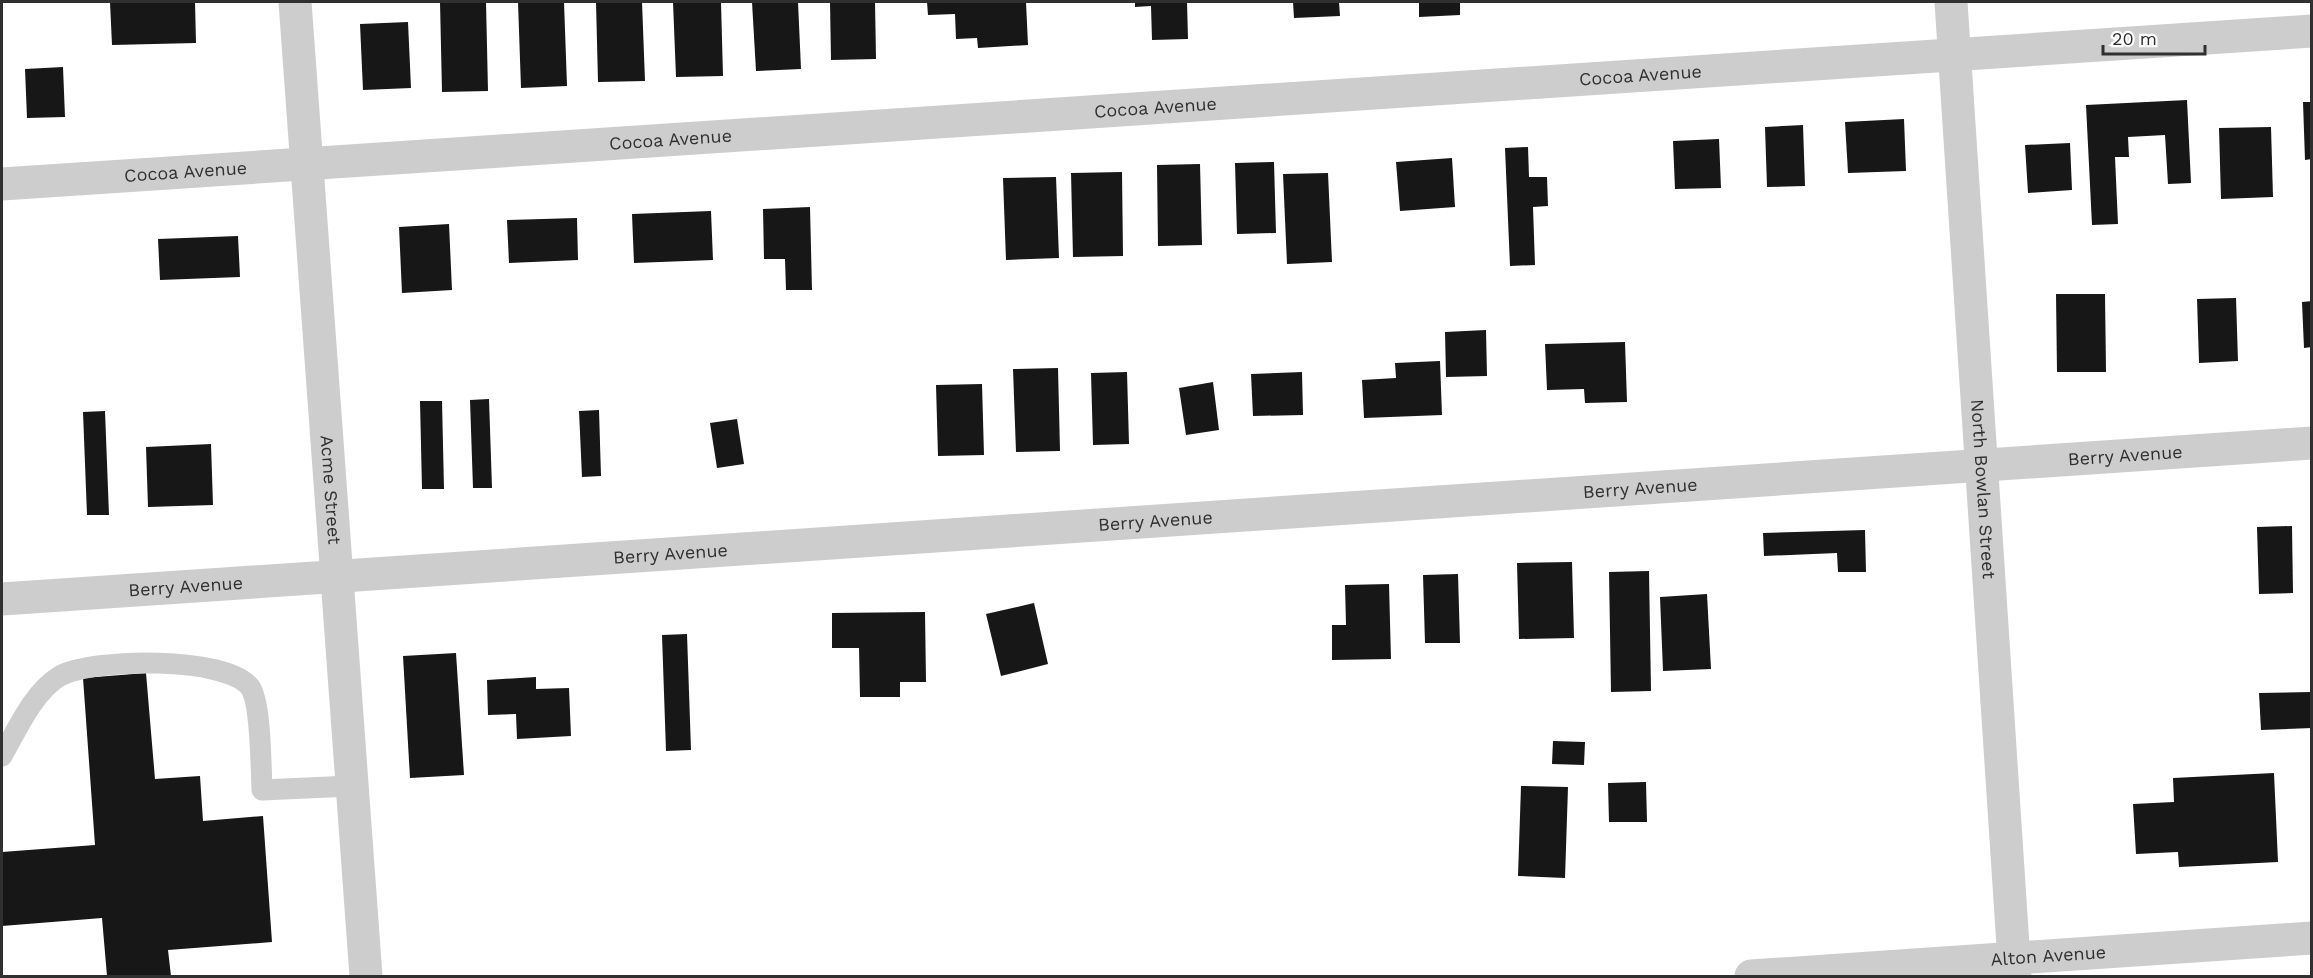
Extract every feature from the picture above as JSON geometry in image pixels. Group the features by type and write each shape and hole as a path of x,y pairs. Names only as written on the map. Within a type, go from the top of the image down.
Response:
{"street":[{"name":"Acme Street","path":"295,2 335,576 366,976"},
{"name":"North Bowlan Street","path":"1951,2 2014,968"},
{"name":"Cocoa Avenue","path":"2,184 2312,31"},
{"name":"Berry Avenue","path":"2,599 2312,443"},
{"name":"Alton Avenue","path":"1751,976 2014,968 2312,938"}],"lane":[{"path":"2,756 38,697 60,676 78,670 120,663 180,664 204,667 233,677 249,686 256,700 262,790 351,786"}],"building":[{"path":"110,2 195,2 196,43 112,45"},
{"path":"440,2 486,2 488,91 442,92"},
{"path":"518,2 564,2 567,86 521,88"},
{"path":"596,2 642,2 645,81 598,82"},
{"path":"673,2 721,2 723,76 676,77"},
{"path":"752,2 798,2 801,69 756,71"},
{"path":"830,2 875,2 876,59 831,60"},
{"path":"927,2 1026,2 1028,45 978,48 977,38 956,39 955,14 928,15"},
{"path":"1135,2 1187,2 1188,39 1152,40 1151,6 1135,7"},
{"path":"1293,2 1339,2 1340,16 1294,18"},
{"path":"1419,2 1460,2 1460,15 1419,17"},
{"path":"408,22 411,88 363,90 360,24"},
{"path":"63,67 65,117 27,118 25,69"},
{"path":"2187,100 2191,183 2168,184 2165,135 2128,137 2129,157 2115,157 2118,224 2092,225 2086,105"},
{"path":"2303,102 2312,102 2312,159 2305,160"},
{"path":"1904,119 1906,171 1848,173 1845,122"},
{"path":"1803,125 1805,186 1767,187 1765,127"},
{"path":"2271,127 2273,197 2221,199 2219,128"},
{"path":"1719,139 1721,188 1675,189 1673,141"},
{"path":"2070,143 2072,190 2028,193 2025,145"},
{"path":"1528,147 1529,177 1547,177 1548,206 1533,207 1535,265 1510,266 1505,148"},
{"path":"1452,158 1455,207 1400,211 1396,162"},
{"path":"1274,162 1276,233 1237,234 1235,163"},
{"path":"1200,164 1202,245 1158,246 1157,165"},
{"path":"1122,172 1123,256 1073,257 1071,173"},
{"path":"1328,173 1332,262 1287,264 1283,174"},
{"path":"1056,177 1059,258 1006,260 1003,178"},
{"path":"810,207 812,290 786,290 785,259 764,259 763,209"},
{"path":"711,211 713,260 634,263 632,214"},
{"path":"577,218 578,260 509,263 507,220"},
{"path":"449,224 452,290 402,293 399,227"},
{"path":"238,236 240,277 160,280 158,239"},
{"path":"2056,294 2105,294 2106,372 2057,372"},
{"path":"2236,298 2238,361 2199,363 2197,299"},
{"path":"2312,301 2312,347 2304,348 2302,302"},
{"path":"1486,330 1487,376 1446,377 1445,332"},
{"path":"1625,342 1627,402 1585,403 1584,389 1547,390 1545,344"},
{"path":"1440,361 1442,415 1364,418 1362,380 1396,378 1395,363"},
{"path":"1058,368 1060,451 1016,452 1013,369"},
{"path":"1127,372 1129,444 1093,445 1091,373"},
{"path":"1302,372 1303,415 1253,416 1251,374"},
{"path":"1213,382 1219,430 1186,435 1179,388"},
{"path":"982,384 984,455 938,456 936,385"},
{"path":"489,399 492,488 473,488 470,400"},
{"path":"420,401 442,401 444,489 422,489"},
{"path":"599,410 601,476 582,477 579,411"},
{"path":"105,411 109,515 87,515 83,412"},
{"path":"737,419 744,464 717,468 710,423"},
{"path":"211,444 213,505 148,507 146,447"},
{"path":"2292,526 2293,593 2259,594 2257,527"},
{"path":"1865,530 1866,572 1838,572 1837,553 1764,556 1763,533"},
{"path":"1572,562 1574,638 1519,639 1517,563"},
{"path":"1649,571 1651,691 1611,692 1609,572"},
{"path":"1458,574 1460,643 1425,643 1423,575"},
{"path":"1389,584 1391,659 1332,660 1332,625 1346,625 1345,585"},
{"path":"1707,594 1711,669 1663,671 1660,597"},
{"path":"1034,603 1048,664 1001,676 986,614"},
{"path":"925,612 926,682 900,682 900,697 860,697 859,648 832,648 832,613"},
{"path":"687,634 691,750 666,751 662,635"},
{"path":"456,653 464,775 410,778 403,656"},
{"path":"146,673 155,779 200,776 203,821 263,816 272,942 168,950 171,976 107,976 102,918 2,926 2,852 95,845 83,678"},
{"path":"536,677 536,689 569,688 571,736 517,739 516,714 488,715 487,680"},
{"path":"2312,692 2312,728 2261,730 2259,693"},
{"path":"1553,741 1585,742 1584,765 1552,764"},
{"path":"2274,773 2278,862 2179,867 2178,852 2136,854 2133,804 2174,802 2173,778"},
{"path":"1646,782 1647,822 1609,822 1608,783"},
{"path":"1521,786 1568,787 1565,878 1518,876"}]}
